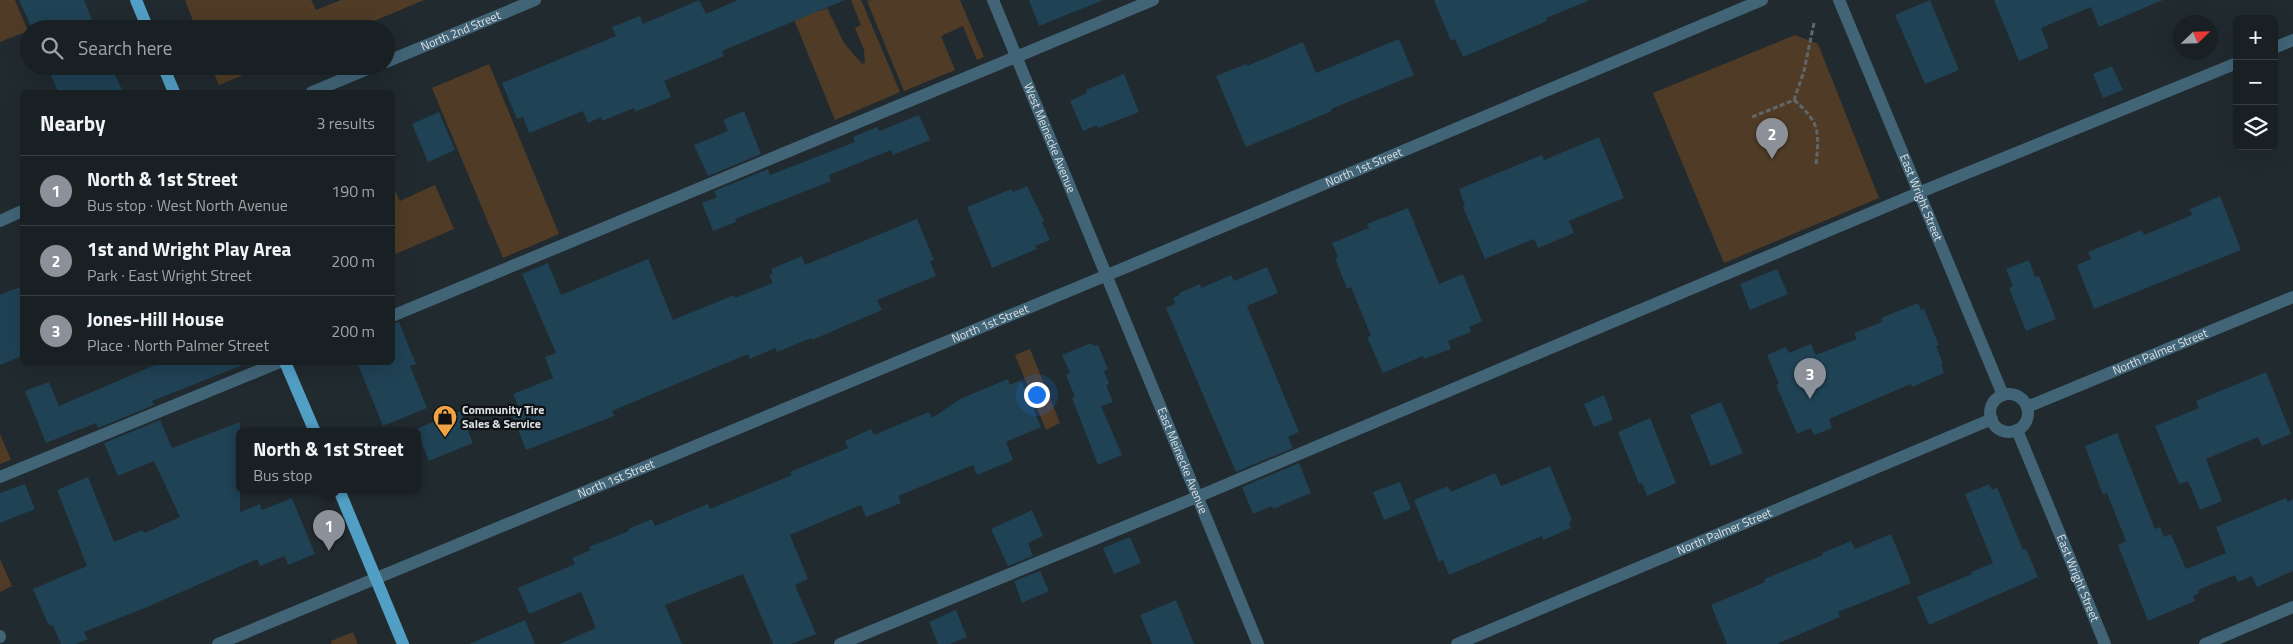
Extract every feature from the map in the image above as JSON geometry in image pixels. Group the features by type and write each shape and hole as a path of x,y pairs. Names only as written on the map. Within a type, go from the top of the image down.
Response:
{"main road":[{"path":"136,0 144,20"},
{"path":"167,75 173,90"},
{"path":"286,365 313,428"},
{"path":"340,493 403,644"}],"street":[{"name":"North 2nd Street","path":"395,58 534,0"},
{"name":"West Meinecke Avenue","path":"993,0 1106,275"},
{"path":"395,315 1153,0"},
{"name":"North 1st Street","path":"218,644 1762,0"},
{"name":"East Wright Street","path":"1839,0 2003,395"},
{"path":"2278,46 2293,40"},
{"path":"840,644 1197,497 1918,193 2233,65"},
{"path":"317,90 353,75"},
{"path":"0,221 20,212"},
{"name":"East Meinecke Avenue","path":"1106,275 1258,644"},
{"name":"North Palmer Street","path":"2027,407 2293,297"},
{"path":"0,477 273,365"},
{"path":"2003,395 2014,395 2024,402 2027,407 2025,423 2016,430 1999,429 1992,420 1991,408 1997,398 2003,395"},
{"name":"North Palmer Street","path":"1457,644 1992,420"},
{"name":"East Wright Street","path":"2016,430 2105,644"},
{"path":"2205,644 2293,607"}],"path":[{"path":"1752,117 1794,100 1804,71 1814,23"},
{"path":"1794,100 1815,121 1819,134 1816,165"}],"shaded area":[{"path":"0,0 15,0 23,20 20,20 20,34 0,42"},
{"path":"185,0 311,0 316,10 341,0 424,0 376,20 193,20"},
{"path":"786,0 815,0 820,11 827,8 844,43 862,64 865,63 864,50 855,28 861,25 851,0 861,0 900,92 835,120"},
{"path":"960,0 984,57 977,60 963,26 941,36 955,70 904,91 867,1"},
{"path":"1795,35 1818,44 1879,198 1724,263 1653,93"},
{"path":"489,64 559,234 503,258 432,88"},
{"path":"215,75 243,75 219,85"},
{"path":"435,185 454,229 395,254 395,190 400,201"},
{"path":"1030,349 1060,423 1046,430 1015,355"},
{"path":"0,434 11,460 0,464"},
{"path":"0,559 12,586 0,592"},
{"path":"353,632 358,644 331,644 331,641"}],"building":[{"path":"19,0 84,0 92,20 28,20"},
{"path":"699,0 706,14 738,0 845,0 722,51 724,56 664,81 671,97 635,112 634,108 602,121 601,117 588,123 583,111 529,133 523,117 517,119 502,83 616,36 612,27 640,16 643,24"},
{"path":"1029,0 1101,0 1101,1 1039,26"},
{"path":"1434,0 1588,1 1546,18 1547,21 1463,57 1455,39 1451,41"},
{"path":"1930,0 1959,70 1925,84 1895,15"},
{"path":"1994,0 2163,0 2099,27 2091,7 2041,28 2049,48 2019,61"},
{"path":"1399,39 1414,75 1246,147 1216,76 1246,64 1247,66 1303,42 1316,73"},
{"path":"2112,66 2123,90 2103,98 2093,74"},
{"path":"1124,74 1139,112 1098,128 1097,125 1083,131 1070,101 1087,93 1086,90"},
{"path":"51,75 115,75 122,90 57,90"},
{"path":"744,111 761,154 708,176 694,145 728,131 723,120"},
{"path":"439,112 455,150 428,162 412,124"},
{"path":"919,115 930,140 893,155 891,150 829,175 831,181 735,219 736,222 713,231 702,203 717,197 714,191 768,169 770,175 855,142 853,137 877,127 879,131"},
{"path":"1599,137 1624,198 1569,221 1574,233 1538,248 1534,239 1485,259 1463,207 1465,206 1459,189 1542,155 1544,160"},
{"path":"1027,186 1044,221 1042,222 1050,240 1035,246 1037,249 992,268 967,207 1011,189 1013,192"},
{"path":"2220,196 2241,250 2094,309 2077,265 2091,259 2088,252 2142,230 2144,235 2192,215 2190,209"},
{"path":"1408,208 1439,284 1463,274 1482,321 1469,327 1471,332 1448,341 1451,349 1424,359 1423,356 1383,373 1367,337 1371,336 1351,287 1347,289 1335,258 1338,257 1332,243 1369,228 1367,224"},
{"path":"917,219 934,260 930,261 936,276 877,300 882,310 812,340 811,338 777,352 775,348 750,359 748,354 612,411 614,416 526,450 511,412 519,408 513,394 553,378 545,357 556,353 522,274 548,263 561,295 648,259 673,320 734,295 735,298 773,283 769,275 773,274 771,269 802,256 805,265"},
{"path":"2029,260 2035,277 2039,276 2056,319 2026,331 2009,288 2013,286 2006,269"},
{"path":"1267,267 1278,293 1247,306 1299,432 1288,437 1293,448 1236,472 1166,308 1175,304 1173,298 1180,295 1179,293 1200,284 1201,288 1231,275 1234,281"},
{"path":"1777,269 1788,294 1750,310 1740,284"},
{"path":"20,287 20,357 0,365 0,295"},
{"path":"1918,303 1921,310 1924,309 1939,345 1936,346 1943,364 1941,364 1944,373 1912,387 1911,384 1829,419 1832,428 1814,435 1811,428 1797,434 1776,385 1779,384 1767,355 1786,347 1789,353 1811,344 1816,355 1857,339 1854,333 1882,322 1881,318"},
{"path":"399,322 416,364 410,366 427,408 383,426 358,365 395,365 395,323"},
{"path":"1091,343 1094,346 1098,345 1108,369 1104,371 1109,384 1106,385 1113,402 1101,406 1122,455 1098,465 1072,398 1075,397 1066,375 1070,373 1062,355"},
{"path":"155,365 242,365 152,401 154,405 98,428 96,423 46,443 25,391 49,382 59,406"},
{"path":"2266,372 2291,434 2262,446 2258,437 2206,459 2222,501 2200,510 2188,481 2179,484 2155,426 2199,408 2196,401"},
{"path":"1008,379 1010,385 1021,380 1041,427 1006,442 1013,460 977,475 973,465 898,496 901,503 866,517 861,505 790,535 808,579 795,585 816,634 791,644 773,644 743,574 665,605 682,644 559,644 596,628 581,592 529,614 518,588 575,564 572,558 591,550 589,547 629,531 628,529 652,519 655,526 708,504 710,509 792,475 790,472 848,448 845,441 871,429 874,435 929,412 932,418 960,399"},
{"path":"1604,395 1613,420 1594,427 1584,404"},
{"path":"1721,402 1743,453 1711,466 1690,415"},
{"name":"Community Tire Sales & Service","path":"460,411 473,443 429,461 421,441 421,428 418,428"},
{"path":"1650,418 1676,483 1647,496 1642,483 1639,484 1618,432"},
{"path":"160,420 172,448 240,422 240,428 236,428 236,493 240,493 240,512 260,504 262,510 292,498 315,554 288,565 285,556 260,566 257,559 84,632 88,639 76,644 61,644 53,626 48,624 33,589 87,566 57,490 88,477 114,542 142,530 144,533 180,517 154,461 118,476 104,443"},
{"path":"2117,433 2155,529 2160,527 2164,537 2171,534 2186,569 2226,553 2216,527 2286,498 2288,502 2293,499 2293,571 2257,587 2252,576 2238,582 2235,575 2198,590 2199,593 2193,596 2195,601 2148,621 2118,545 2126,541 2107,493 2103,495 2085,446"},
{"path":"1299,463 1311,493 1273,509 1272,506 1253,514 1242,487"},
{"path":"1550,466 1572,520 1569,522 1571,528 1543,540 1542,536 1449,575 1443,560 1439,562 1414,500 1448,486 1451,492 1495,473 1501,486"},
{"path":"1400,482 1411,509 1384,520 1373,492"},
{"path":"25,484 35,509 0,523 0,493"},
{"path":"1989,484 1992,490 1997,487 2023,550 2026,549 2038,577 1929,625 1917,597 1993,563 1965,494"},
{"path":"1032,510 1043,536 1028,543 1033,556 1008,566 991,529"},
{"path":"1891,534 1911,583 1838,612 1840,617 1777,644 1727,644 1711,605 1765,582 1764,579 1823,555 1822,553 1851,541 1855,549"},
{"path":"1130,537 1141,563 1114,574 1103,548"},
{"path":"1040,571 1049,591 1022,603 1014,581"},
{"path":"1176,600 1194,644 1152,644 1140,615"},
{"path":"956,610 967,637 950,644 938,644 929,622"},
{"path":"525,620 535,644 469,644"}],"place":[{"name":"1st and Wright Play Area","path":"1772,159"},
{"name":"Jones-Hill House","path":"1810,399"},
{"name":"Community Tire Sales & Service","path":"445,438"},
{"name":"North & 1st Street","path":"329,551"}]}
